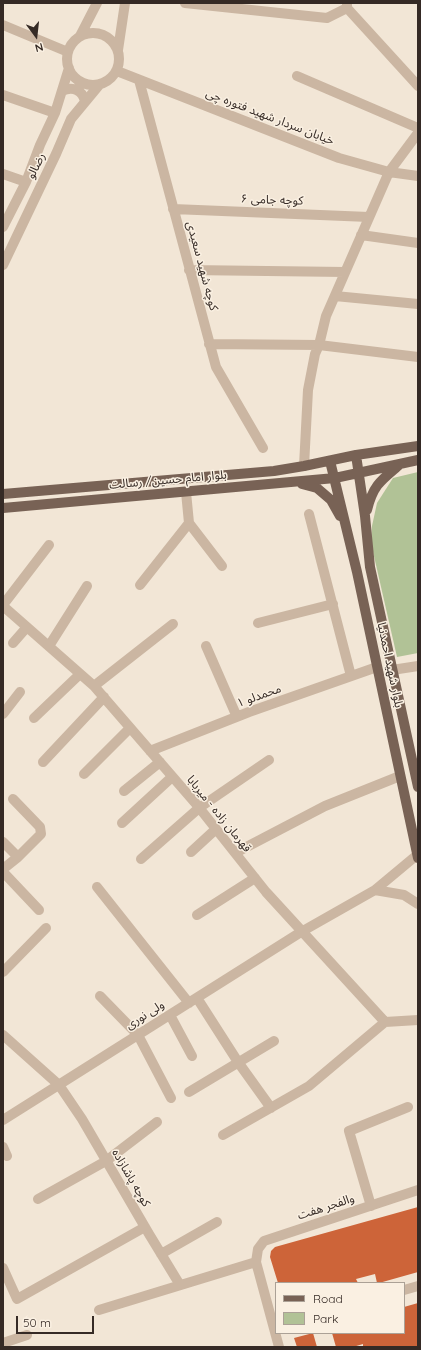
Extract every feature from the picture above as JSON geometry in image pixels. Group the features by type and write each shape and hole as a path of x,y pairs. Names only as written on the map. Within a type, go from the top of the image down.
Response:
{"main road":[{"name":"بلوار امام حسین/ رسالت","path":"3,494 274,471 356,455 418,446"},
{"name":"بلوار شهید احمدنیا","path":"356,455 366,516 370,567 418,787"},
{"name":"بلوار امام حسین/ رسالت","path":"3,508 335,478 418,460"},
{"name":"بلوار شهید احمدنیا","path":"330,461 357,572 418,856"},
{"path":"366,516 370,499 379,481 401,464"},
{"path":"295,482 317,488 330,500 344,522"}],"street":[{"path":"80,36 91,33 103,34 112,40 118,50 120,60 117,71 110,79 100,84 87,85 76,79 68,68 68,52 73,42 80,36 97,3"},
{"path":"118,50 125,3"},
{"path":"185,3 248,6 327,18 347,6 418,86"},
{"path":"3,25 68,52"},
{"name":"رضالو","path":"3,227 26,182 40,145 55,113 68,68"},
{"name":"خیابان سردار شهید فتوره چی","path":"117,71 339,158 389,172 418,176"},
{"path":"297,76 418,128"},
{"name":"کوچه شهید سعیدی","path":"139,80 216,367 263,448"},
{"name":"رضالو","path":"3,265 71,119 100,84"},
{"path":"62,91 69,88 76,90 82,95 85,102"},
{"path":"3,95 55,113"},
{"path":"304,466 308,390 315,354 319,345 326,316 389,172 418,133"},
{"path":"3,174 26,182"},
{"name":"کوچه جامی ۶","path":"173,209 369,217"},
{"path":"361,235 418,243"},
{"path":"189,270 345,272"},
{"path":"335,296 418,304"},
{"path":"209,344 319,345 418,357"},
{"path":"186,492 188,523 222,566"},
{"path":"309,514 352,676"},
{"path":"140,585 188,523"},
{"path":"3,606 49,545"},
{"path":"49,646 87,586"},
{"path":"258,623 333,604"},
{"name":"قهرمان زاده - میربابا","path":"3,606 94,686 199,808 255,878 384,1022"},
{"path":"94,686 173,624"},
{"path":"13,643 27,627"},
{"path":"206,646 237,717"},
{"path":"392,670 418,666"},
{"name":"محمدلو ۱","path":"150,751 237,717 377,667"},
{"path":"34,718 80,674"},
{"path":"3,714 20,692"},
{"path":"43,762 104,698"},
{"path":"84,774 130,728"},
{"path":"141,859 199,808 269,760"},
{"path":"124,791 160,762"},
{"path":"235,853 325,806 400,776"},
{"path":"122,823 172,777"},
{"path":"3,869 18,857 41,834 40,827 13,799"},
{"path":"191,852 216,829"},
{"path":"3,842 18,857"},
{"name":"ولی نوری","path":"5,1116 60,1085 302,932 374,890 418,856"},
{"path":"3,872 39,910"},
{"path":"197,915 255,878"},
{"path":"97,886 193,1001 271,1108"},
{"path":"374,890 404,895 418,904"},
{"path":"3,972 46,928"},
{"path":"100,996 138,1035 171,1098"},
{"path":"170,1015 192,1056"},
{"path":"223,1135 309,1086 384,1022 418,1020"},
{"name":"کوچه پاشازاده","path":"3,1035 60,1085 82,1119 180,1285"},
{"path":"189,1092 274,1041"},
{"path":"371,1206 349,1131 408,1107"},
{"path":"38,1199 106,1161 157,1122"},
{"name":"والفجر هفت","path":"256,1262 258,1249 264,1241 418,1190"},
{"path":"161,1254 217,1222"},
{"path":"3,1268 18,1299 145,1227"},
{"path":"99,1310 256,1262 274,1324"},
{"path":"405,1290 418,1286"},
{"path":"276,1334 279,1347"},
{"path":"3,1343 28,1336"}],"green space":[{"path":"418,472 418,653 397,657 371,543 372,526 377,503 393,478"}],"building":[{"path":"418,1207 418,1272 383,1282 377,1282 375,1274 356,1279 358,1282 278,1282 270,1257 271,1251 275,1247"},
{"path":"418,1303 418,1347 363,1347 363,1344 353,1347 336,1347 332,1334 405,1334 405,1307"},
{"path":"313,1334 317,1347 297,1347 294,1338"}]}
